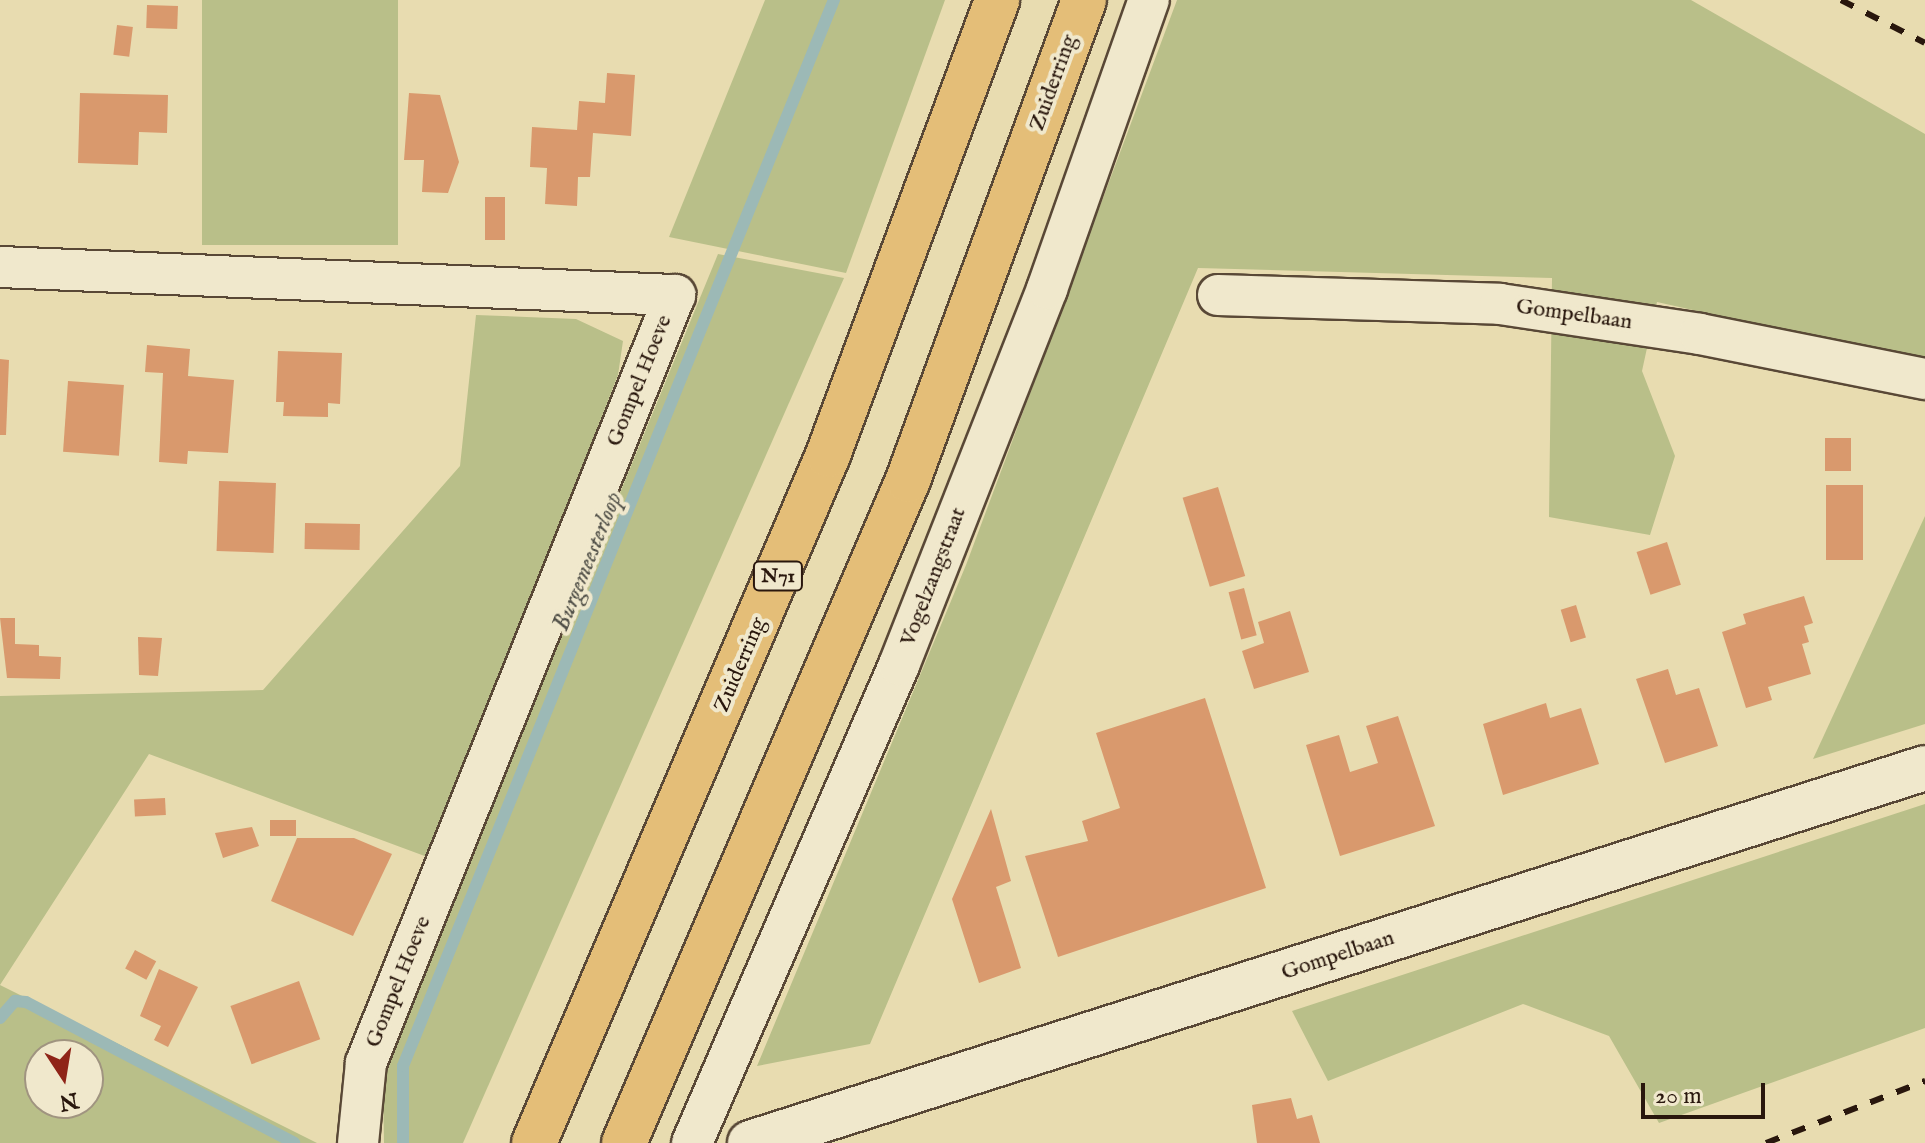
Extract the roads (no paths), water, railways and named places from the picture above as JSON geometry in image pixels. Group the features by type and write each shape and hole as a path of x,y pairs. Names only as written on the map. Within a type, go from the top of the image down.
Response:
{"highway":[{"name":"Zuiderring","path":"534,1143 828,455 997,0"},
{"name":"Zuiderring","path":"630,1129 908,480 1084,0"}],"street":[{"name":"Vogelzangstraat","path":"692,1143 899,665 1047,289 1149,0"},
{"name":"Gompel Hoeve","path":"0,267 675,295 366,1063 358,1143"},
{"name":"Gompelbaan","path":"1218,295 1500,304 1925,379"},
{"name":"Gompelbaan","path":"750,1143 1925,768"}],"waterway":[{"name":"Burgemeesterloop","path":"403,1143 403,1066 834,0"},
{"path":"0,1018 15,1001 26,1002 294,1143"}],"railway":[{"path":"1841,0 1925,43"},
{"path":"1766,1143 1925,1081"}]}
